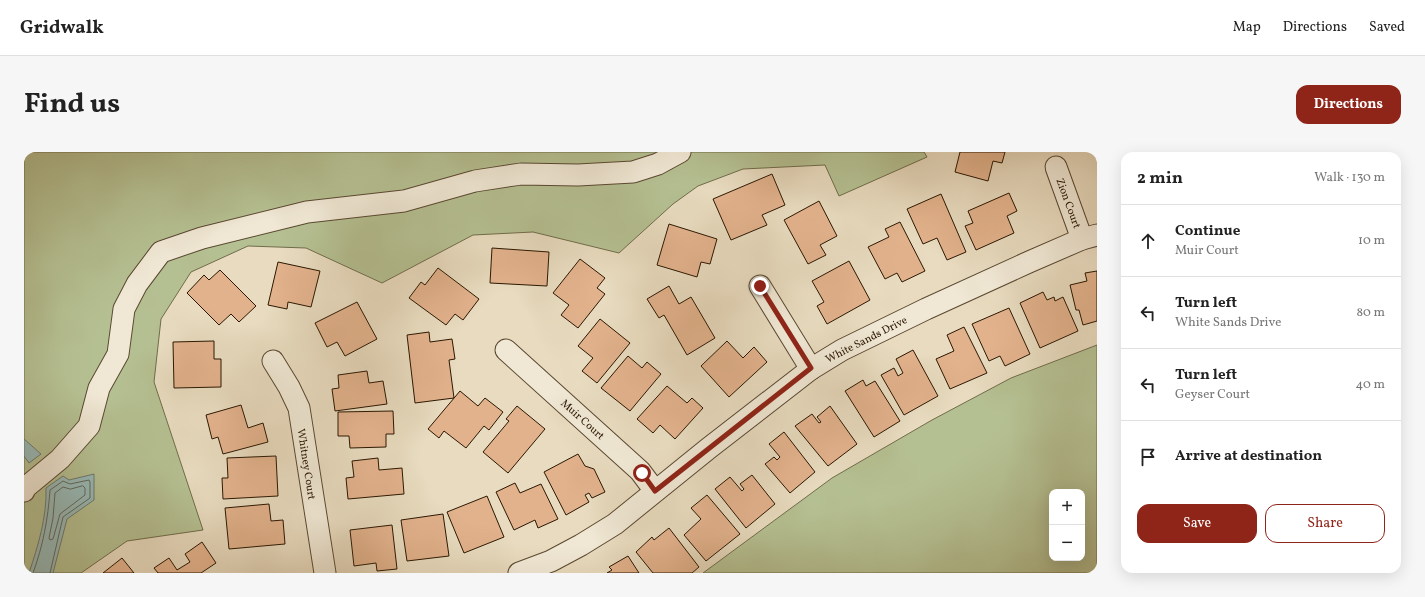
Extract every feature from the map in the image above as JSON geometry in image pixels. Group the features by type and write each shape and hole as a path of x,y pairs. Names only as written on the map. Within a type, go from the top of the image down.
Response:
{"street":[{"path":"24,491 25,488 60,459 90,426 99,388 118,354 124,309 137,284 161,252 202,238 307,212 404,201 475,181 521,174 578,175 633,172 658,164 680,152"},
{"name":"Zion Court","path":"1056,167 1090,237"},
{"name":"White Sands Drive","path":"519,573 554,567 581,545 615,524 811,368 842,350 926,309 1029,262 1090,237"},
{"path":"760,286 811,368"},
{"name":"Muir Court","path":"506,350 640,471 655,491"},
{"name":"Whitney Court","path":"273,361 289,387 299,408 325,573"}],"green space":[{"path":"24,152 924,152 927,157 839,196 825,165 743,169 698,186 673,204 619,253 533,232 473,235 382,283 306,248 248,246 191,272 161,319 154,382 203,530 127,541 81,573 24,573"},
{"path":"1097,345 1097,573 703,573 832,478 932,420 1011,378"}],"water":[{"path":"24,439 41,454 29,463 24,456"},
{"path":"94,474 94,500 67,519 53,573 29,573 39,542 45,510 46,488 63,476 69,480"}],"building":[{"path":"960,152 1005,152 1002,163 993,161 988,181 955,172"},
{"path":"772,174 785,205 762,215 767,225 731,240 713,199"},
{"path":"1009,193 1017,211 1007,216 1014,233 976,250 965,226 973,223 968,211"},
{"path":"941,194 966,252 947,260 937,238 923,244 907,209"},
{"path":"819,201 837,236 820,245 826,255 808,264 784,220"},
{"path":"900,222 925,271 902,282 897,273 885,279 868,247 889,237 885,229"},
{"path":"669,224 717,239 710,264 701,262 697,277 657,265"},
{"path":"492,248 549,252 547,286 490,283"},
{"path":"580,259 605,278 597,288 605,294 578,328 561,315 569,305 553,293"},
{"path":"849,261 870,300 827,324 817,306 824,302 812,281"},
{"path":"278,262 320,271 311,307 288,302 287,309 268,305"},
{"path":"438,268 479,299 463,320 455,314 446,325 409,298 421,282 425,285"},
{"path":"220,270 256,306 239,322 231,314 219,325 187,293 204,275 209,280"},
{"path":"1097,271 1097,321 1083,325 1079,310 1076,310 1070,285 1087,281 1085,273"},
{"path":"669,286 679,304 691,297 715,338 687,355 664,315 659,318 647,299"},
{"path":"1043,292 1047,300 1054,297 1055,301 1063,297 1078,331 1040,348 1020,303"},
{"path":"357,302 377,339 345,356 337,342 327,347 315,323"},
{"path":"1009,308 1030,354 1005,366 1000,356 989,361 972,324"},
{"path":"600,319 630,343 597,383 582,371 593,358 578,346"},
{"path":"964,327 987,373 950,389 936,359 954,351 947,335"},
{"path":"429,332 430,342 452,339 455,359 449,360 454,398 415,403 407,335"},
{"path":"214,341 214,359 221,359 221,387 174,388 173,342"},
{"path":"727,341 743,358 754,347 767,362 729,397 701,366"},
{"path":"913,350 938,396 904,415 881,375 894,368 898,376 903,373 896,359"},
{"path":"628,356 642,368 647,362 661,374 630,411 601,388"},
{"path":"367,371 369,383 383,381 387,404 335,411 332,389 339,388 338,375"},
{"path":"863,380 866,386 875,381 900,421 874,437 845,391"},
{"path":"667,386 687,403 692,398 703,408 675,439 660,425 653,433 637,419"},
{"path":"460,391 478,406 485,398 503,412 489,430 484,426 466,448 444,431 439,438 428,429"},
{"path":"241,405 248,428 263,423 268,442 223,454 218,437 212,439 206,415"},
{"path":"517,406 545,429 508,473 483,452 509,421 506,419"},
{"path":"830,406 857,444 828,466 795,426 812,414 819,423 821,422 817,417"},
{"path":"393,411 394,434 386,434 386,447 350,448 349,436 338,436 338,412"},
{"path":"784,432 815,472 790,493 765,464 774,457 777,460 780,457 769,444"},
{"path":"578,454 585,466 594,469 605,492 592,498 589,493 585,495 589,502 566,515 544,472"},
{"path":"276,456 278,496 223,499 222,478 228,478 227,458"},
{"path":"378,458 379,470 402,468 404,494 348,499 346,478 354,477 352,461"},
{"path":"752,475 775,504 746,528 715,489 730,477 742,491 744,489 740,484"},
{"path":"515,483 520,493 541,484 558,519 538,528 535,520 514,530 496,492"},
{"path":"707,495 740,534 706,561 684,535 701,519 691,508"},
{"path":"487,496 504,537 464,553 447,512"},
{"path":"269,504 271,521 283,520 285,544 229,549 225,508"},
{"path":"443,514 449,556 407,561 401,520"},
{"path":"392,525 397,569 377,571 376,563 354,566 350,530"},
{"path":"669,528 699,567 692,573 653,573 636,552 652,537 654,540"},
{"path":"202,542 216,563 201,573 158,573 154,568 169,558 177,570 190,562 185,554"},
{"path":"628,556 639,573 607,573 612,570 609,567"},
{"path":"122,558 134,573 103,573"}],"route":[{"path":"642,473 655,491 780,394 811,368 760,286"}]}
